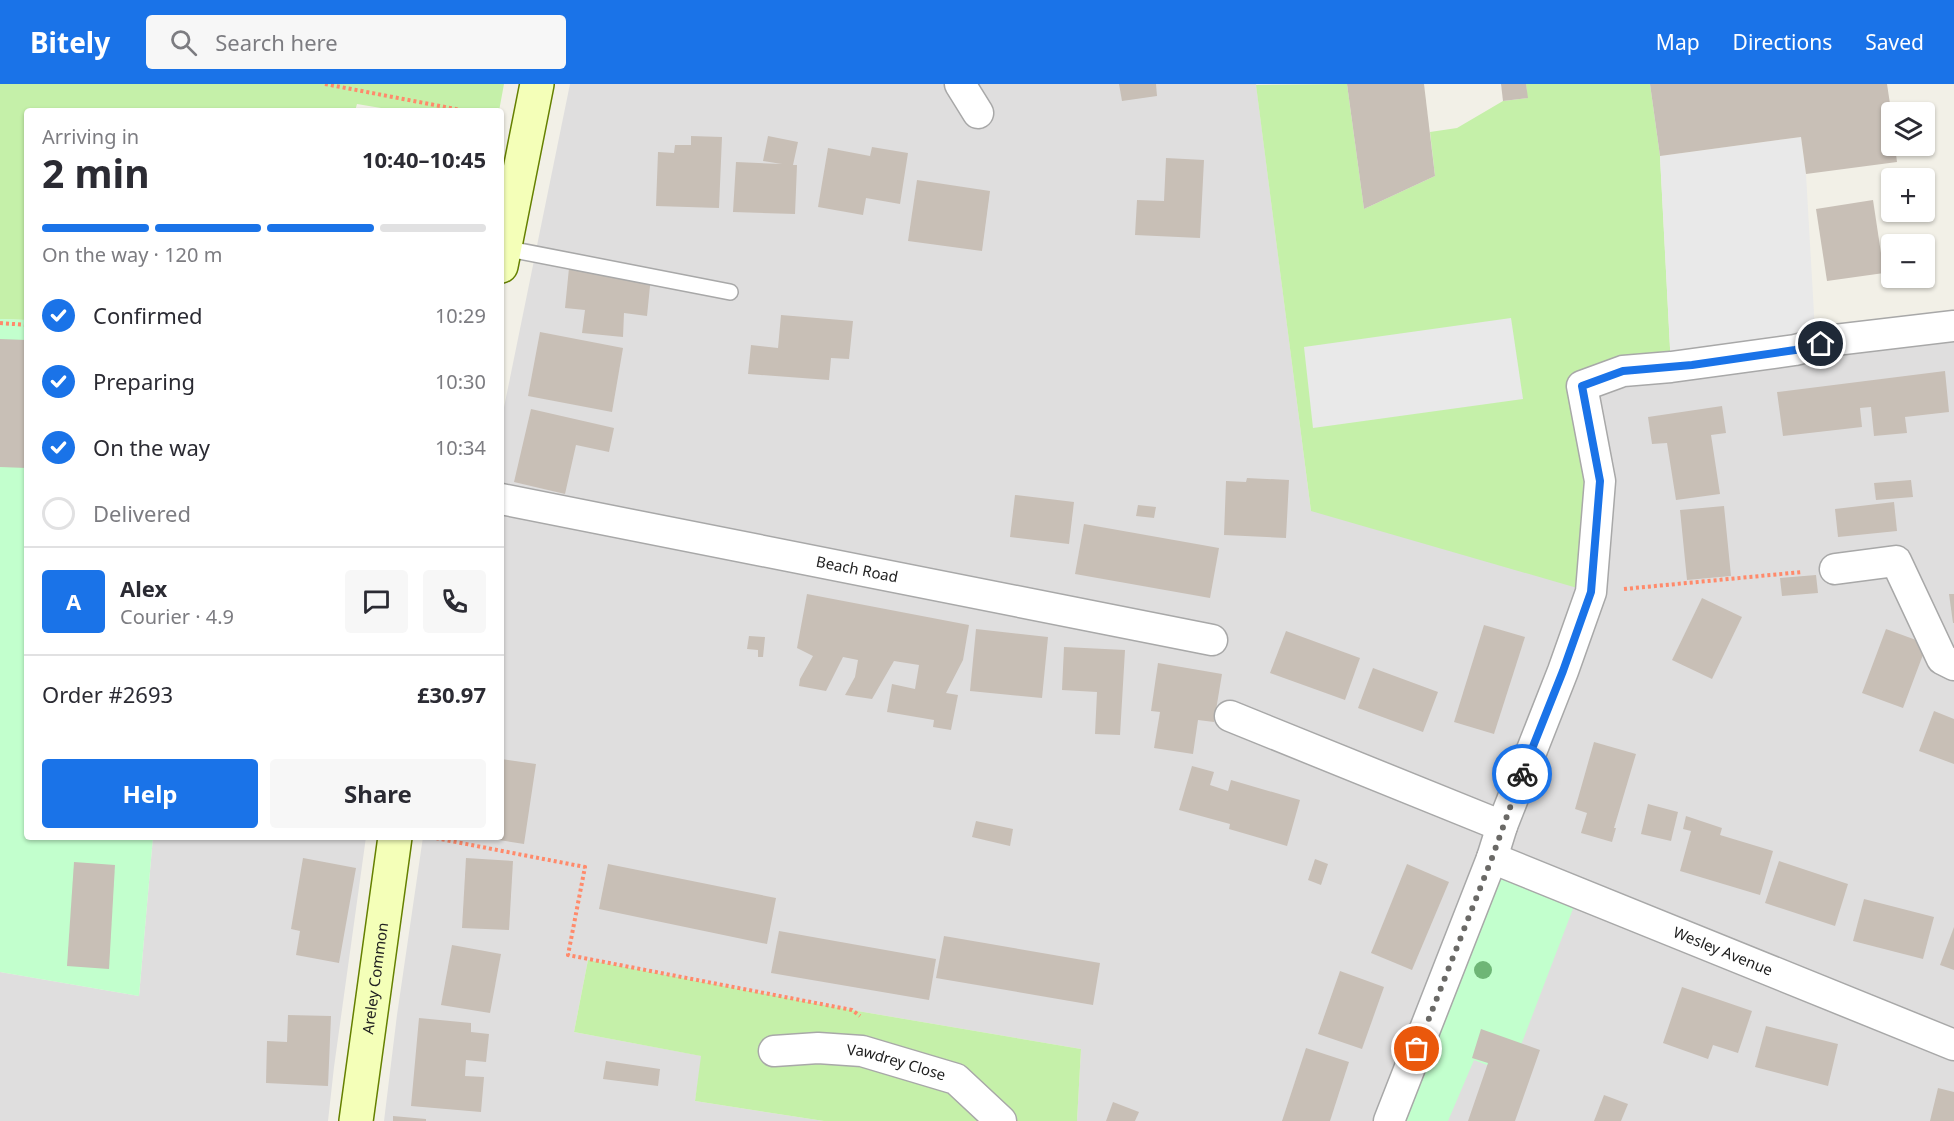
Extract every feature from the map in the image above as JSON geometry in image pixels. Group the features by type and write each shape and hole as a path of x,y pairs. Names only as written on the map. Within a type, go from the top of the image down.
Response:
{"main road":[{"path":"504,252 537,84"},
{"name":"Areley Common","path":"356,1121 395,840"}],"street":[{"path":"960,84 978,113"},
{"path":"1389,1121 1492,858 1591,592 1600,481 1582,386 1623,371 1671,368 1795,350 1834,340 1954,326"},
{"name":"Beach Road","path":"504,500 1212,640"},
{"path":"1835,569 1896,561 1942,659 1954,665"},
{"path":"1230,716 1502,826"},
{"name":"Wesley Avenue","path":"1492,858 1954,1045"},
{"name":"Vawdrey Close","path":"774,1052 818,1048 862,1051 956,1078 1001,1121"}],"lane":[{"path":"504,257 730,292"}],"path":[{"path":"325,84 449,108"},
{"path":"0,324 24,325"},
{"path":"1591,592 1835,569"},
{"path":"446,840 585,867 568,956 852,1010 861,1016"}],"shaded area":[{"path":"570,84 1256,84 1311,511 1582,386 1954,326 1954,1121 1077,1121 1081,1049 834,1007 588,960 574,1032 702,1056 695,1101 824,1121 384,1121 423,840 504,840 504,407"},
{"path":"1801,137 1806,174 1815,331 1671,367 1660,156"},
{"path":"1511,318 1523,399 1313,428 1304,347"},
{"path":"153,840 366,840 328,1121 0,1121 0,972 139,996"}],"green space":[{"path":"0,84 504,84 500,108 381,108 357,104 356,108 24,108 24,320 0,319"},
{"path":"1347,84 1364,209 1435,176 1430,132 1457,128 1503,101 1527,98 1526,84 1650,84 1660,156 1671,367 1583,386 1591,592 1311,511 1256,85"},
{"path":"0,319 24,320 24,840 153,840 139,996 0,972"},
{"path":"1492,858 1579,893 1510,1074 1474,1060 1448,1121 1389,1121"},
{"path":"588,960 834,1007 1081,1049 1077,1121 824,1121 695,1101 701,1056 574,1032"}],"building":[{"path":"1119,84 1156,84 1157,96 1122,101"},
{"path":"1347,84 1424,84 1435,176 1364,209"},
{"path":"1501,84 1526,84 1528,98 1503,101"},
{"path":"1650,84 1887,84 1890,102 1881,102 1881,156 1896,156 1897,162 1806,174 1801,137 1660,156"},
{"path":"691,136 722,137 719,208 656,206 658,152 674,153 675,145 691,145"},
{"path":"768,136 798,142 793,165 797,165 795,214 733,212 736,162 782,164 763,161"},
{"path":"872,147 908,153 900,204 866,198 863,215 818,207 828,148 870,156"},
{"path":"1166,158 1204,160 1200,238 1135,235 1137,200 1164,201"},
{"path":"917,180 990,191 982,251 908,241"},
{"path":"1873,200 1881,253 1881,273 1827,281 1816,209"},
{"path":"569,268 651,276 647,316 624,313 623,337 582,333 585,310 565,308"},
{"path":"781,315 853,321 849,359 831,358 829,380 748,374 751,345 778,348"},
{"path":"540,332 623,348 612,412 528,396"},
{"path":"0,339 24,340 24,468 0,467"},
{"path":"1945,371 1949,412 1905,417 1907,433 1874,436 1871,407 1860,408 1862,427 1783,436 1777,392"},
{"path":"1722,406 1726,433 1711,435 1720,494 1676,500 1667,443 1652,444 1648,417"},
{"path":"531,409 614,428 609,452 576,445 565,494 514,482"},
{"path":"1247,478 1289,480 1286,538 1224,535 1226,481 1246,482"},
{"path":"1911,480 1913,497 1876,500 1874,483"},
{"path":"1015,495 1074,502 1069,544 1010,537"},
{"path":"1894,502 1897,531 1838,537 1835,509"},
{"path":"1138,505 1156,507 1154,518 1136,516"},
{"path":"1724,506 1731,576 1687,580 1680,510"},
{"path":"1084,524 1219,548 1210,598 1075,574"},
{"path":"1816,575 1818,593 1782,596 1780,578"},
{"path":"807,594 969,625 963,660 946,693 958,695 951,730 933,727 934,720 887,712 892,684 915,689 919,665 894,661 872,699 845,695 855,677 858,660 843,657 826,691 799,686 800,679 813,656 797,648"},
{"path":"1949,594 1954,594 1954,623 1953,623"},
{"path":"1702,598 1742,617 1712,679 1672,660"},
{"path":"1484,625 1525,637 1494,734 1454,722"},
{"path":"976,629 1048,637 1042,698 970,691"},
{"path":"1886,629 1927,644 1903,708 1862,693"},
{"path":"1286,631 1360,658 1345,700 1270,673"},
{"path":"749,636 765,637 763,657 758,657 758,650 747,649"},
{"path":"1064,647 1125,650 1120,735 1095,734 1097,692 1062,690"},
{"path":"1158,663 1222,674 1214,722 1198,720 1193,754 1154,748 1160,712 1151,711"},
{"path":"1373,668 1438,692 1423,732 1358,708"},
{"path":"1934,711 1954,719 1954,764 1919,751"},
{"path":"1594,742 1636,754 1612,842 1581,833 1587,813 1575,809"},
{"path":"504,759 536,764 524,844 499,840 504,840"},
{"path":"1192,766 1214,772 1210,785 1228,791 1231,780 1300,800 1287,846 1229,829 1230,824 1179,810"},
{"path":"1648,804 1678,812 1671,841 1641,834"},
{"path":"1686,816 1722,828 1720,835 1773,851 1760,895 1680,871 1691,831 1683,829"},
{"path":"976,821 1013,829 1010,846 972,837"},
{"path":"303,858 356,868 339,963 296,955 300,931 291,929"},
{"path":"466,858 513,861 509,930 462,928"},
{"path":"1315,859 1328,864 1321,885 1308,880"},
{"path":"1779,861 1848,884 1835,926 1765,903"},
{"path":"74,862 115,865 109,969 67,966"},
{"path":"608,864 776,898 767,944 599,909"},
{"path":"1407,864 1449,882 1412,970 1371,953"},
{"path":"1864,899 1934,917 1923,959 1853,941"},
{"path":"1954,927 1954,970 1940,965"},
{"path":"779,931 936,959 929,1000 771,973"},
{"path":"944,936 1100,963 1093,1005 936,978"},
{"path":"452,945 501,954 490,1013 441,1005"},
{"path":"1340,971 1384,987 1362,1049 1318,1034"},
{"path":"1682,987 1752,1011 1738,1053 1713,1045 1708,1059 1663,1043"},
{"path":"288,1015 331,1016 328,1086 266,1083 267,1041 287,1042"},
{"path":"419,1018 471,1023 471,1032 489,1034 486,1062 466,1060 465,1076 484,1077 481,1112 411,1106"},
{"path":"1766,1026 1838,1044 1828,1086 1755,1067"},
{"path":"1481,1029 1540,1050 1515,1121 1468,1121 1488,1063 1472,1058"},
{"path":"1306,1048 1349,1062 1330,1121 1282,1121"},
{"path":"606,1061 660,1069 658,1086 603,1079"},
{"path":"1938,1088 1954,1092 1954,1121 1930,1121"},
{"path":"1604,1095 1628,1104 1621,1121 1594,1121"},
{"path":"1113,1102 1139,1112 1135,1121 1106,1121"},
{"path":"393,1116 426,1119 426,1121 393,1121"}],"way so far":[{"path":"1417,1049 1492,858 1522,774"}],"route":[{"path":"1522,774 1563,671 1591,592 1600,481 1582,386 1623,371 1671,368 1795,350 1821,344"}]}
